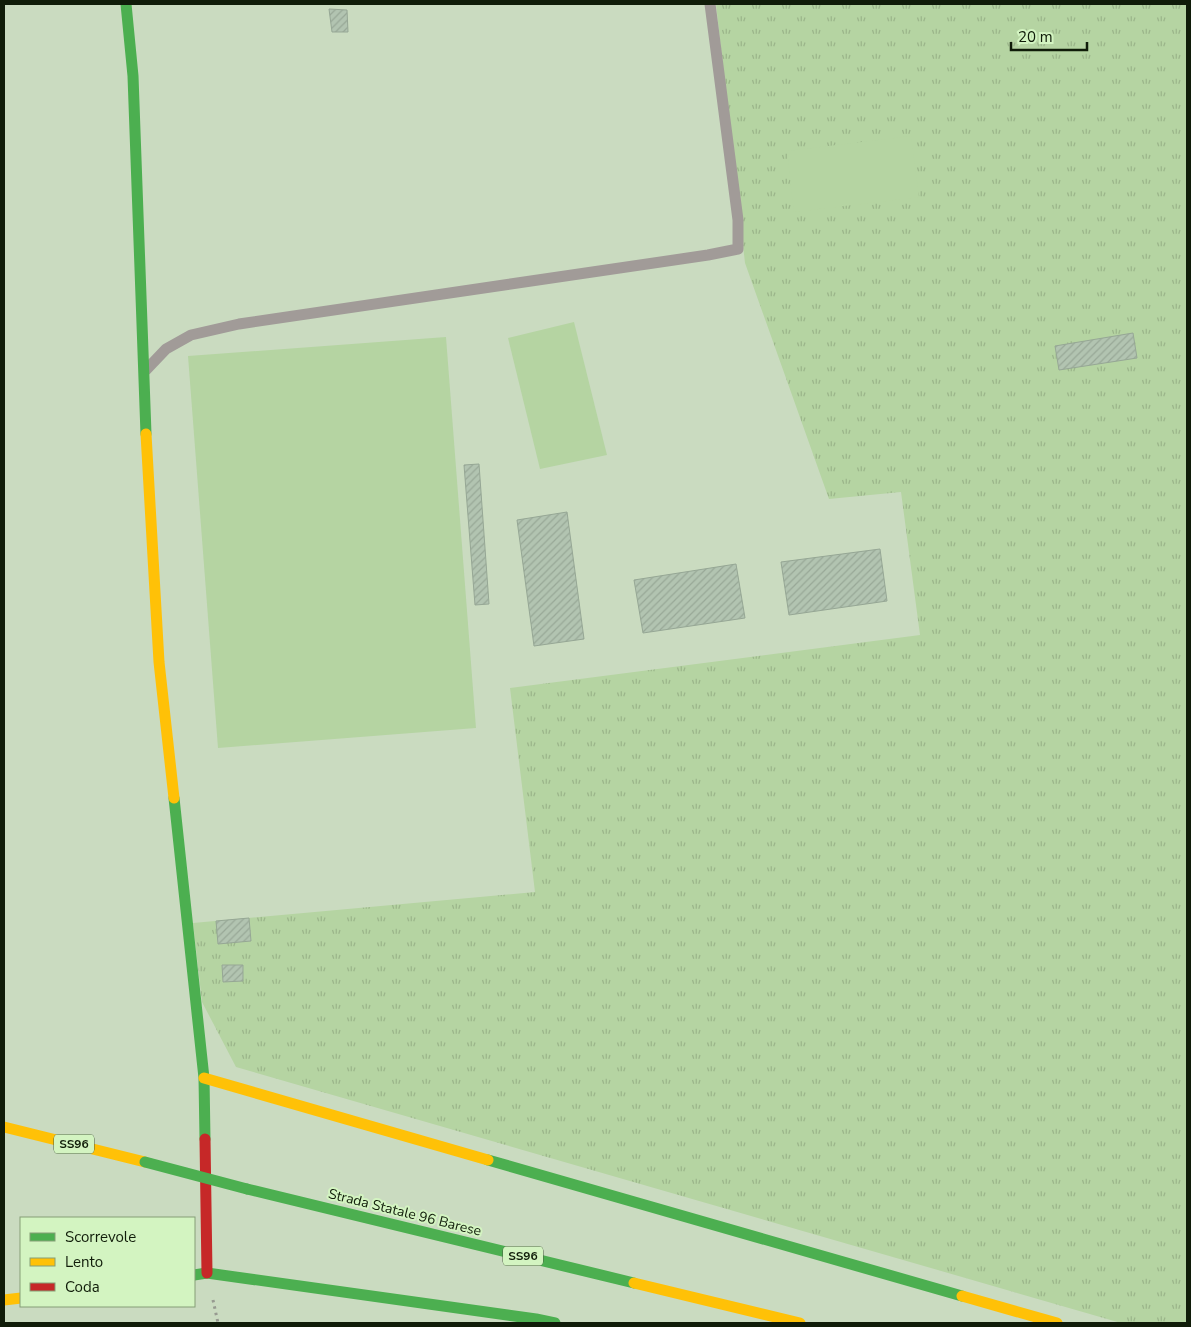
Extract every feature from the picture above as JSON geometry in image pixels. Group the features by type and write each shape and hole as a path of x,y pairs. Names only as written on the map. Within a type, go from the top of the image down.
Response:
{"main road":[{"path":"126,4 133,76 143,373 159,662 204,1078 207,1273"},
{"path":"204,1078 1057,1323"},
{"name":"Strada Statale 96 Barese","path":"4,1126 247,1188 800,1323"},
{"path":"195,1275 207,1273 555,1323"},
{"path":"4,1300 20,1298"}],"lane":[{"path":"143,373 166,349 191,335 239,324 738,249 738,220 710,4"}],"green space":[{"path":"716,4 1187,4 1187,1323 1121,1323 236,1067 202,1002 193,923 535,892 510,688 920,635 901,492 829,499 745,263"},
{"path":"911,136 919,197 794,212 787,151"},
{"path":"574,322 607,455 540,469 508,338"},
{"path":"446,337 476,728 218,748 188,356"}],"building":[{"path":"329,9 347,10 348,32 332,32"},
{"path":"1133,333 1137,358 1059,370 1055,346"},
{"path":"479,464 489,604 475,605 464,465"},
{"path":"567,512 584,639 534,646 517,520"},
{"path":"880,549 887,601 789,615 781,562"},
{"path":"736,564 745,618 643,633 634,580"},
{"path":"249,918 251,941 218,944 216,921"},
{"path":"222,965 243,965 243,981 223,982"}],"traffic: fast":[{"path":"126,4 133,76 146,434"},
{"path":"174,798 204,1078 205,1139"},
{"path":"488,1160 962,1296"},
{"path":"145,1162 247,1189"},
{"path":"247,1189 634,1283"},
{"path":"195,1275 207,1273 555,1323"}],"traffic: slow":[{"path":"146,434 159,662 174,798"},
{"path":"204,1078 488,1160"},
{"path":"4,1127 145,1162"},
{"path":"634,1283 800,1323"},
{"path":"962,1296 1057,1323"},
{"path":"4,1300 20,1298"}],"traffic: jam":[{"path":"205,1139 207,1273"}]}
